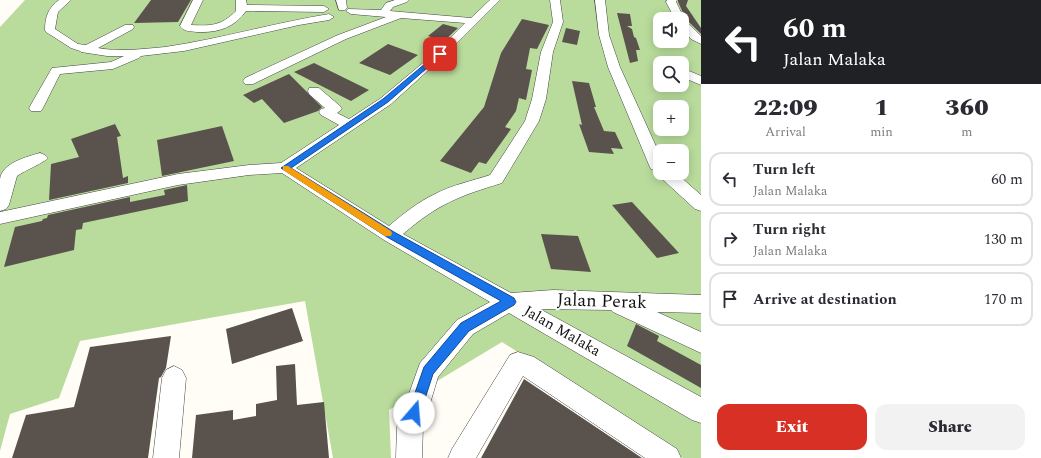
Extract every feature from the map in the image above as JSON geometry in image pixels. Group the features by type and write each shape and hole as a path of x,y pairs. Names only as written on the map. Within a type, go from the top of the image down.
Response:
{"street":[{"path":"66,0 58,5 50,15 50,30 66,43 85,50 142,54"},
{"path":"198,0 185,26 188,28 215,29 227,25 242,6 338,12 384,13 473,21"},
{"path":"384,13 389,5 404,0"},
{"path":"0,218 140,187 247,170 285,168 391,96 440,54 495,0"},
{"path":"390,235 414,215 433,202 456,191 496,179 532,121 539,99 547,52 558,22 555,0"},
{"path":"600,0 604,35 614,67 653,156"},
{"path":"672,0 671,2 676,12"},
{"path":"36,108 56,71 113,65 142,54 180,48 338,12"},
{"path":"249,81 342,37 400,15"},
{"path":"85,50 129,27"},
{"path":"689,30 701,41"},
{"path":"689,75 701,81"},
{"path":"314,91 335,109 326,112 349,125"},
{"path":"0,205 10,173 24,164 40,158"},
{"name":"Jalan Malaka","path":"285,168 390,235 701,411"},
{"path":"673,180 701,206"},
{"name":"Jalan Perak","path":"409,458 410,427 428,371 465,327 510,302 553,299 701,304"},
{"path":"606,301 656,321 701,343"},
{"path":"461,458 518,362 526,365 668,458"},
{"path":"166,458 174,378"}],"green space":[{"path":"25,0 701,0 701,458 683,458 502,342 389,410 391,458 333,458 305,301 80,341 59,398 10,414 0,451 0,27"}],"building":[{"path":"151,0 191,0 178,22 134,23"},
{"path":"678,0 688,0 686,6 701,28 701,34 689,22 689,12 683,12"},
{"path":"617,13 630,14 632,26 627,26 632,29 640,50 636,50 638,61 630,63"},
{"path":"522,19 549,25 537,49 530,48 526,69 532,70 526,100 519,98 516,111 505,127 511,129 486,164 479,162 471,173 440,161 484,107 501,53"},
{"path":"443,24 458,28 444,41 428,36"},
{"path":"566,28 580,31 577,45 562,42"},
{"path":"388,44 418,55 390,75 359,63"},
{"path":"314,63 369,90 351,101 294,72"},
{"path":"289,74 322,107 318,111 284,123 262,99 254,103 243,95"},
{"path":"572,81 589,83 596,107 594,107 604,131 615,132 623,149 611,148 614,154 589,152 579,124 582,125"},
{"path":"115,124 121,136 117,137 123,178 128,176 128,183 49,200 51,164 79,157 71,139"},
{"path":"222,126 234,161 162,176 157,140"},
{"path":"187,185 188,201 83,223 82,229 76,230 74,250 4,267 15,227 42,221 43,219 47,218 48,215 130,197 130,202 165,195 164,190"},
{"path":"632,202 679,253 657,258 612,205"},
{"path":"541,234 578,236 591,272 551,269"},
{"path":"292,308 303,341 232,364 226,329"},
{"path":"636,324 659,336 657,341 701,365 701,388 627,346"},
{"path":"171,336 166,368 159,378 148,458 12,458 26,415 74,407 90,347"},
{"path":"295,364 297,405 324,402 329,458 192,458 196,415 233,410 233,420 256,416 256,404 277,400 276,366"},
{"path":"524,379 642,458 481,458"}],"slow traffic":[{"path":"285,168 388,233"}],"route":[{"path":"414,413 428,371 465,327 510,302 390,235 285,168 386,101 440,54"}]}
